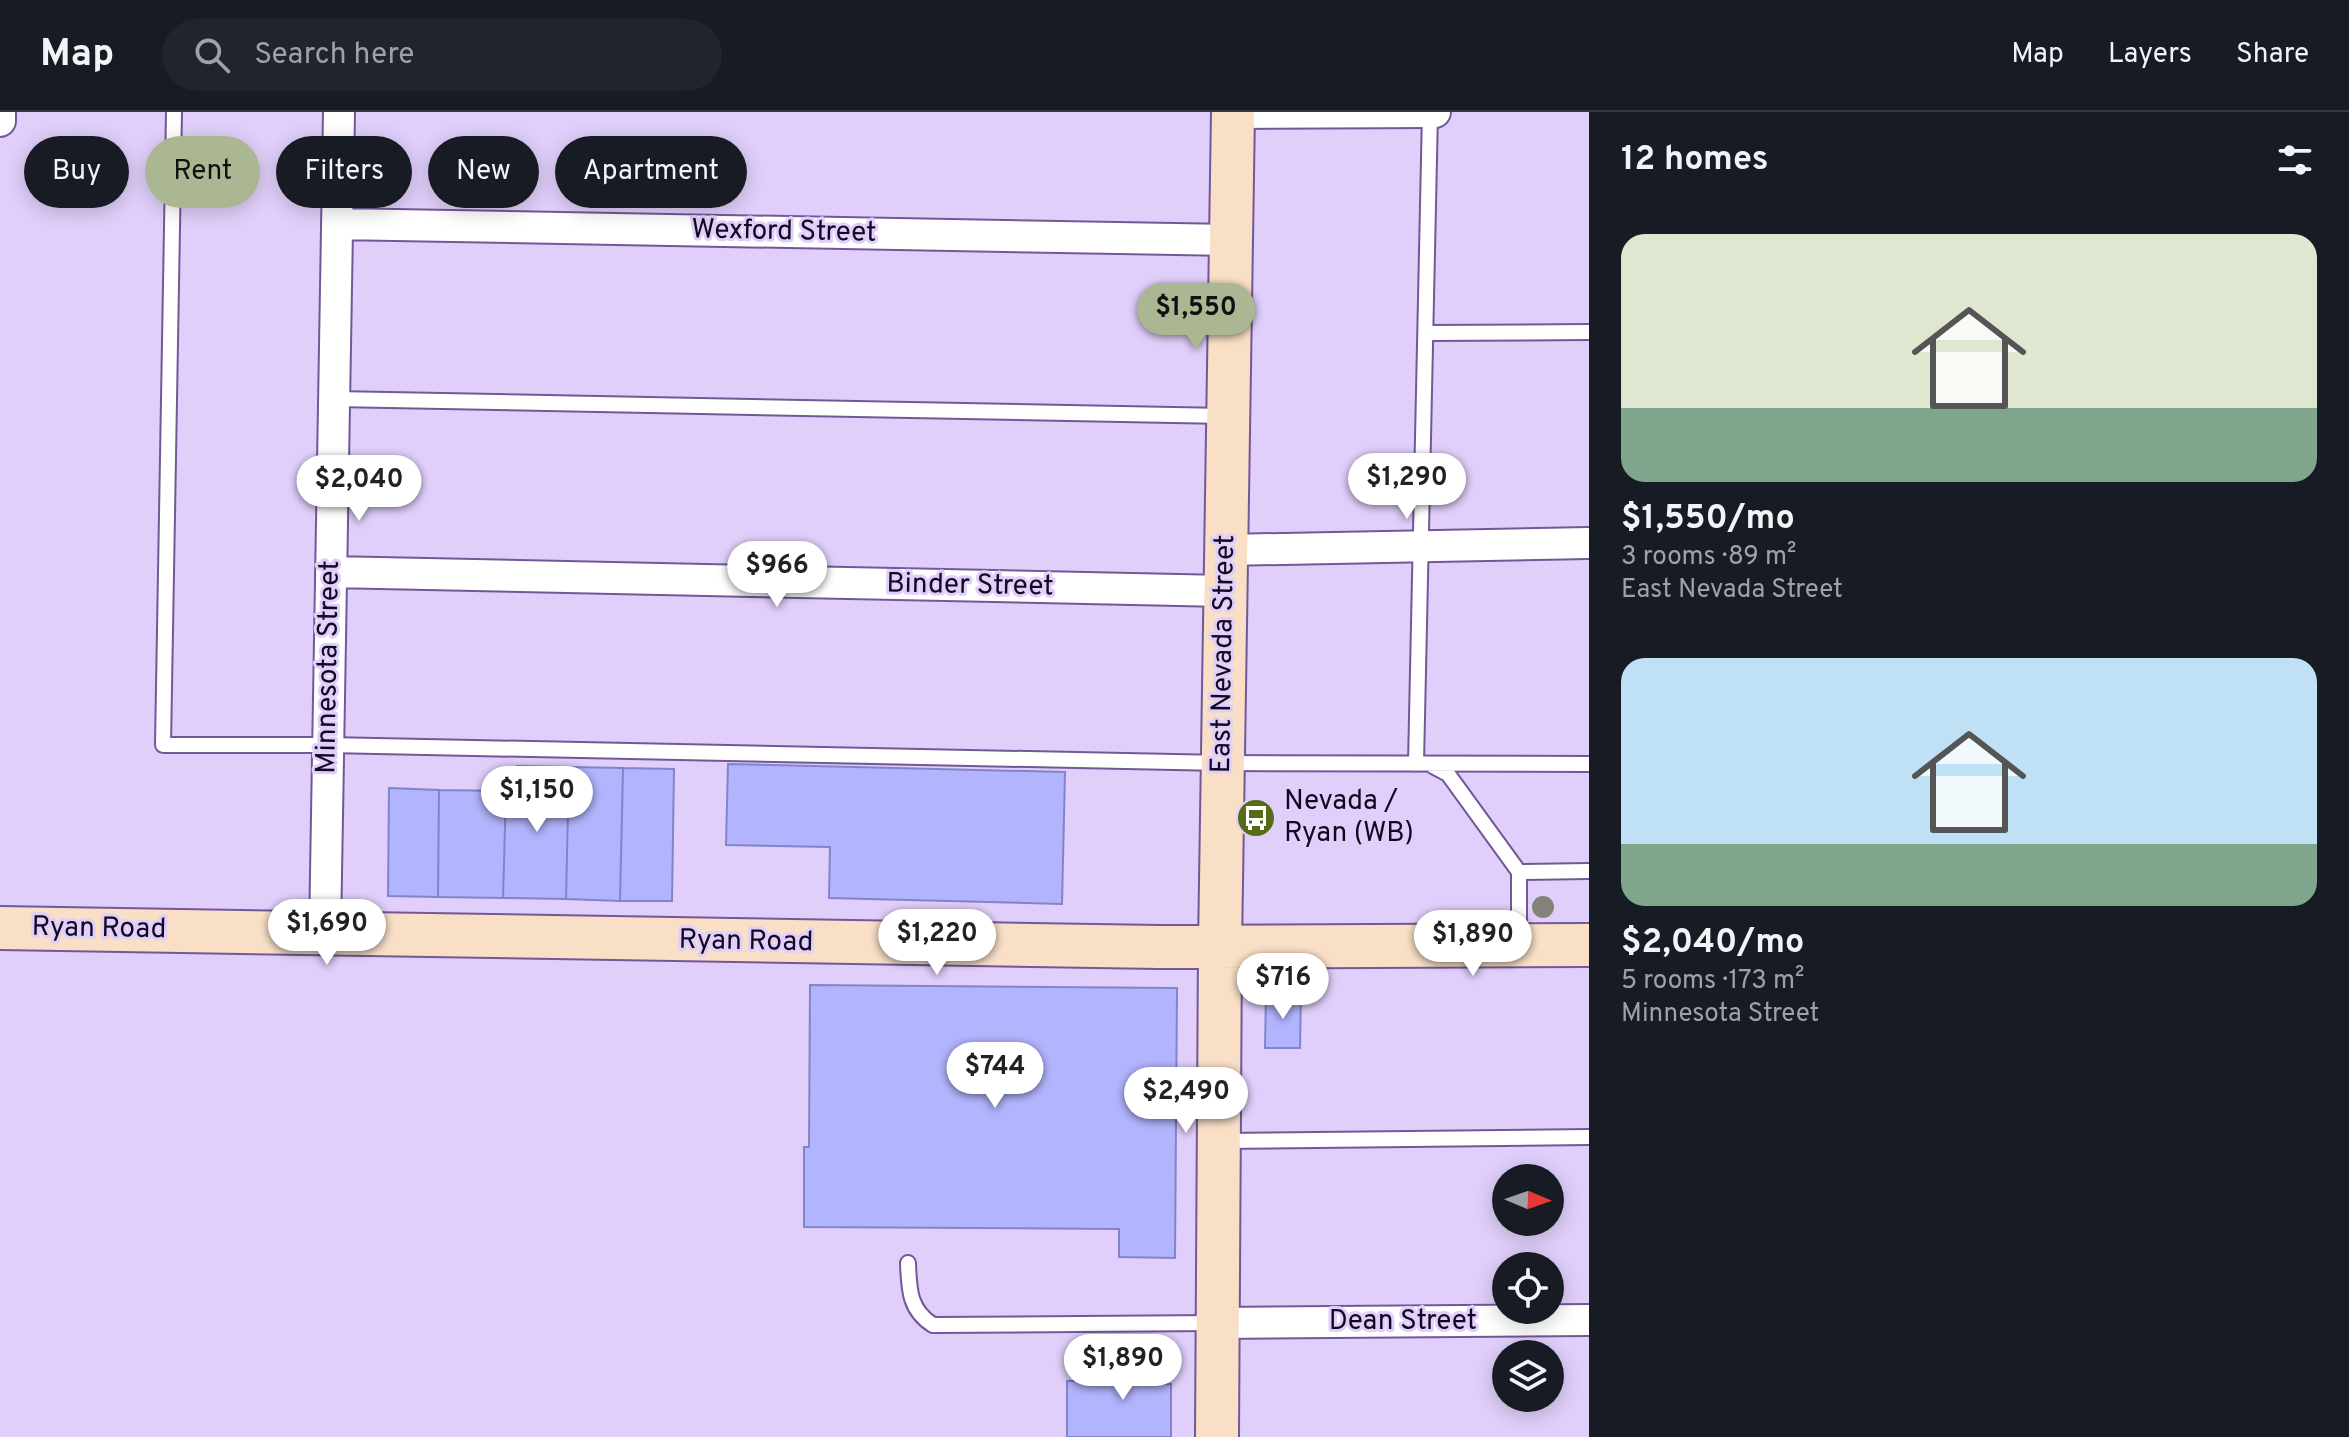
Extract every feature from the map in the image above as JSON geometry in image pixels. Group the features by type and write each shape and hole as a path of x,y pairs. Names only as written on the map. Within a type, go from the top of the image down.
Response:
{"street":[{"path":"0,112 0,121"},
{"name":"Minnesota Street","path":"325,933 339,112"},
{"path":"1233,113 1432,112"},
{"name":"East Nevada Street","path":"1217,1437 1220,946 1233,113"},
{"name":"Wexford Street","path":"337,224 1232,240"},
{"path":"1226,550 1589,543"},
{"name":"Binder Street","path":"331,572 1225,591"},
{"name":"Ryan Road","path":"0,928 1220,946 1589,945"},
{"name":"Dean Street","path":"1218,1323 1589,1320"}],"lane":[{"path":"174,112 163,745 328,745 1223,763 1589,764"},
{"path":"1416,764 1432,112"},
{"path":"1426,333 1589,332"},
{"path":"334,399 1228,416"},
{"path":"1416,764 1439,767 1448,774 1519,872 1519,945"},
{"path":"1519,872 1589,871"},
{"path":"1219,1141 1589,1137"},
{"path":"908,1263 909,1292 917,1315 933,1325 1218,1323"}],"building":[{"path":"728,764 1065,772 1062,904 829,898 830,847 726,845"},
{"path":"517,766 569,767 566,899 503,898 506,791 517,791"},
{"path":"569,767 623,768 620,901 566,899"},
{"path":"623,768 674,769 672,901 620,901"},
{"path":"389,788 439,790 438,897 388,896"},
{"path":"439,790 506,791 503,898 438,897"},
{"path":"810,985 1177,988 1175,1258 1119,1257 1119,1229 804,1227 804,1147 809,1147"},
{"path":"1266,994 1301,994 1300,1048 1265,1048"},
{"path":"1125,1350 1164,1350 1164,1384 1171,1384 1171,1437 1067,1437 1067,1381 1125,1381"}],"place":[{"name":"Nevada / Ryan (WB)","path":"1256,818"}]}
